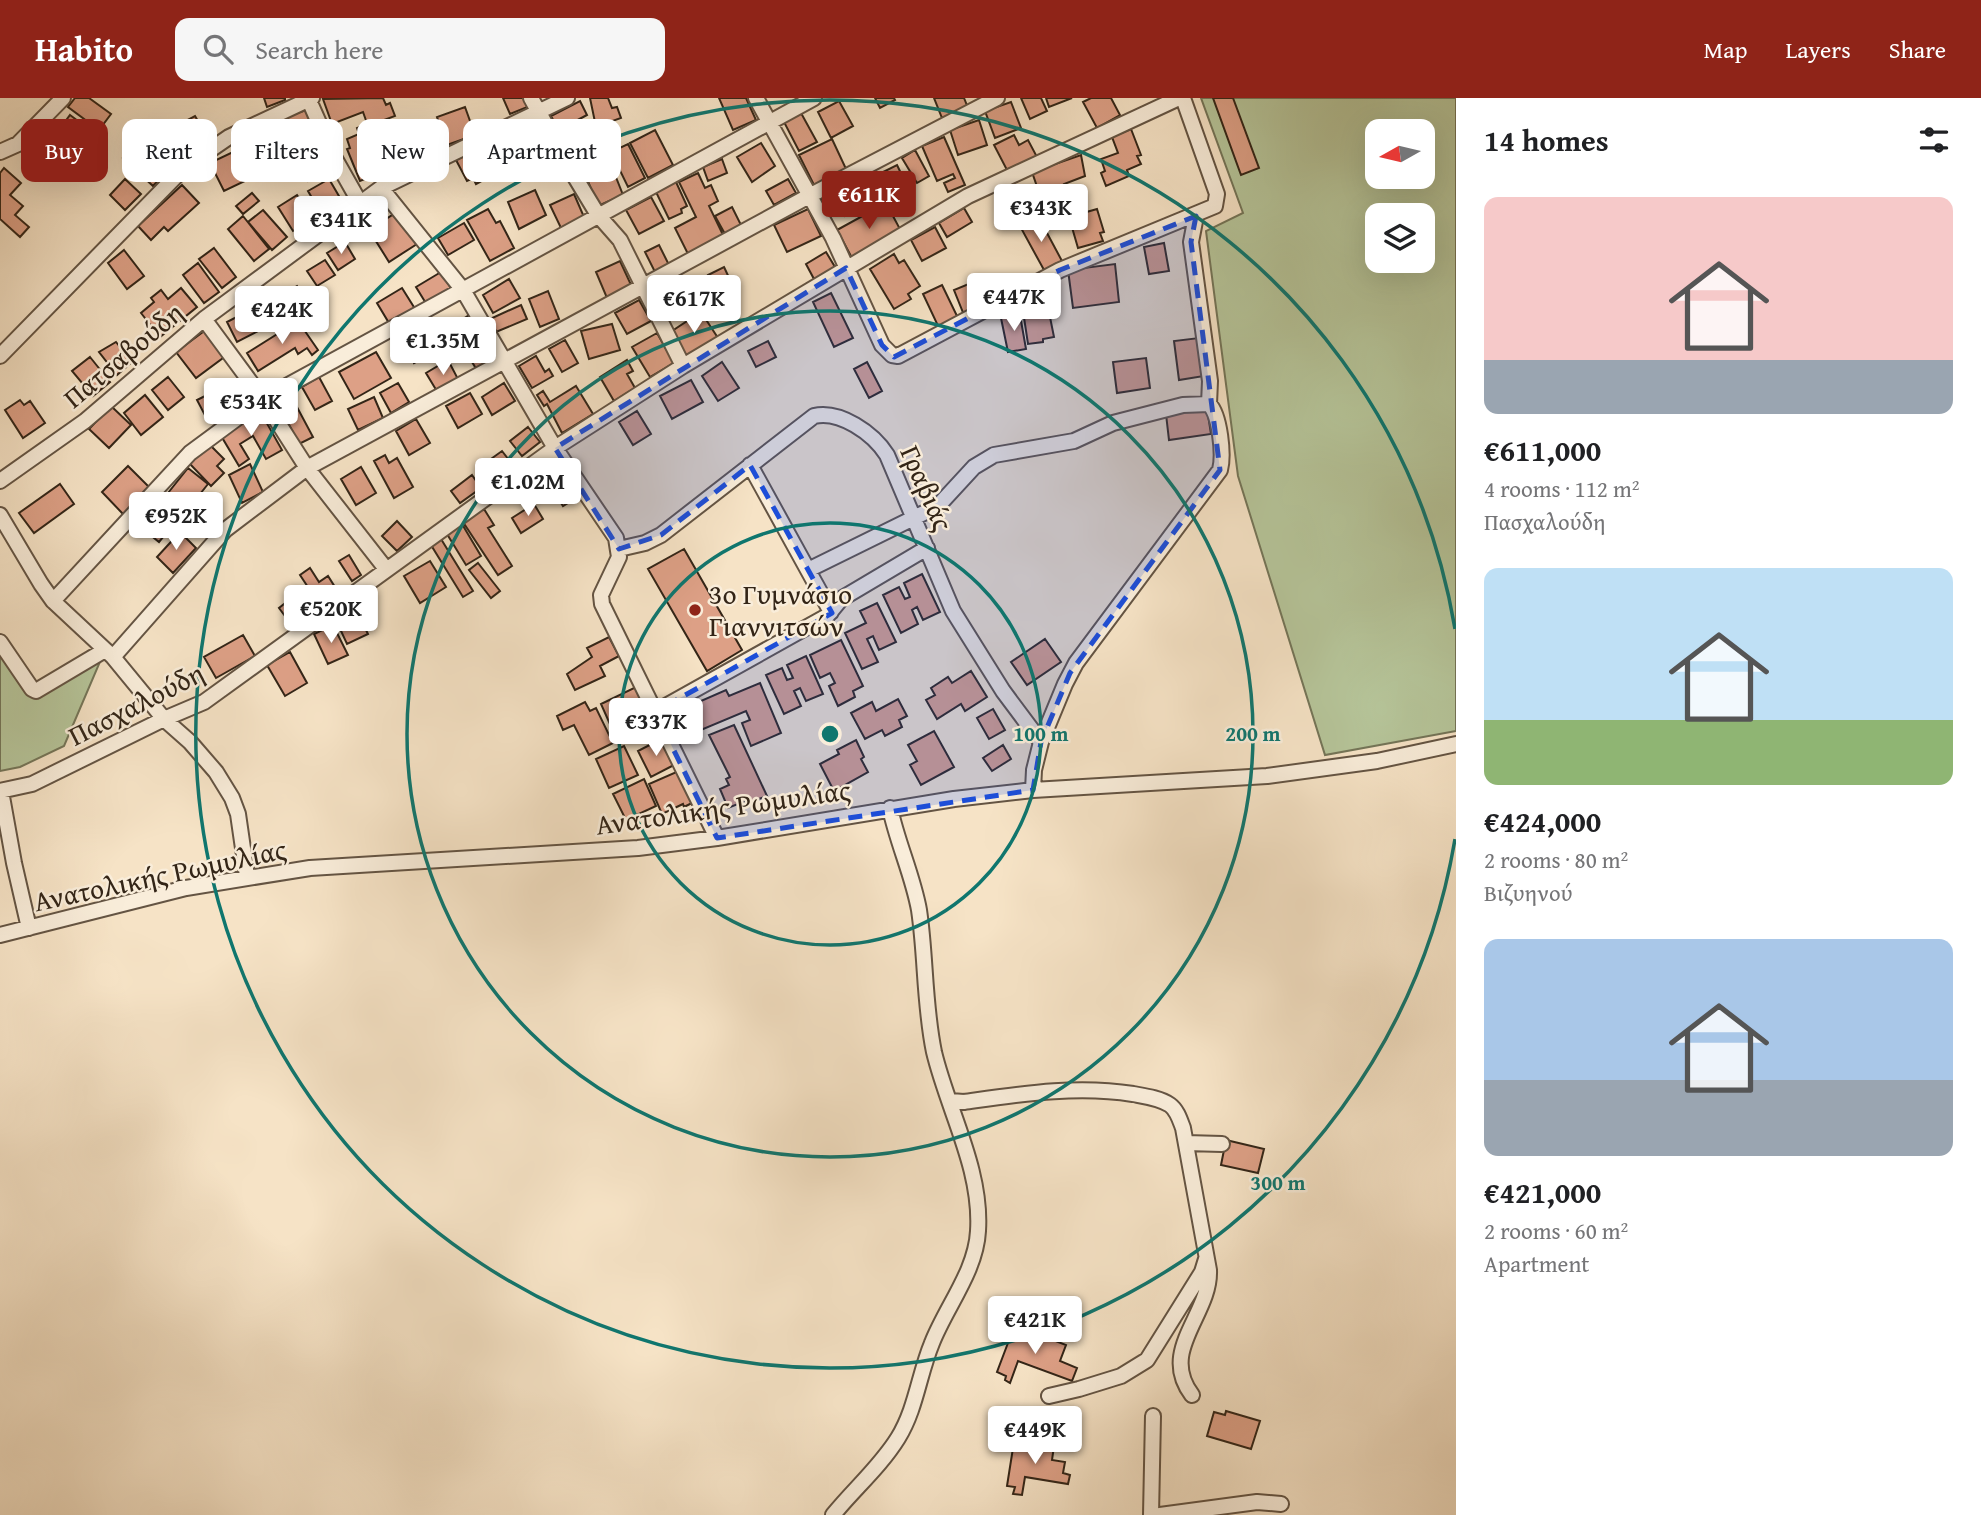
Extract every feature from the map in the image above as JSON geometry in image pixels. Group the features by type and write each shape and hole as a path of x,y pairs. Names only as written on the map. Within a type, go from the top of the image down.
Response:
{"street":[{"path":"0,152 18,144 63,98"},
{"name":"Πατσαβούδη","path":"0,481 85,421 204,318 381,188 534,104 567,98"},
{"path":"756,98 833,238 882,345 892,355 903,355 1060,271 1212,208 1217,202 1217,194 1181,98"},
{"path":"53,601 190,453 263,399 814,98"},
{"path":"0,642 36,691 109,654 225,530 307,468 809,196 997,98"},
{"name":"Πασχαλούδη","path":"0,791 32,784 204,702 555,448 683,366 968,196 1181,98"},
{"path":"0,356 184,168 229,137 309,99 334,157 360,203"},
{"path":"534,104 598,215 620,240 683,366"},
{"path":"381,188 463,290 555,448 616,538 619,557 600,599 717,838"},
{"path":"1196,216 1191,242 1210,381 1209,404"},
{"path":"204,318 263,399 307,468 386,569"},
{"path":"808,570 938,506 974,467 994,455 1074,441 1113,423 1183,405 1209,404 1216,411 1222,459 1220,470 1076,663 1041,742 1034,770 1033,790"},
{"name":"Γραβιάς","path":"619,549 645,543 661,535 803,422 814,416 832,415 862,431 880,445 958,621 1003,691 1041,742"},
{"path":"750,465 831,612"},
{"path":"0,514 53,601 109,654 164,719 190,742 216,772 232,798 242,831 247,876"},
{"path":"655,712 796,634 831,612 841,599 927,548"},
{"name":"Ανατολικής Ρωμυλίας","path":"0,935 173,891 247,876 310,868 638,848 717,838 890,808 1033,790 1280,774 1377,761 1456,744"},
{"path":"0,791 29,928"},
{"path":"834,1515 874,1471 898,1438 906,1422 931,1346 975,1252 978,1234 977,1204 965,1148 932,1041 918,906 890,808"},
{"path":"950,1101 964,1102 1065,1090 1105,1091 1144,1096 1170,1105 1179,1115 1207,1255 1209,1283 1180,1354 1184,1382 1192,1395"},
{"path":"1186,1143 1222,1144"},
{"path":"1049,1396 1079,1390 1121,1376 1147,1360 1202,1272 1207,1255"},
{"path":"1152,1515 1153,1416"},
{"path":"1160,1515 1257,1502 1281,1504"}],"highlighted area":[{"path":"1196,216 1191,242 1220,470 1070,673 1041,742 1033,790 717,838 655,712 832,613 750,465 661,535 619,549 555,448 846,268 882,345 894,357 1060,270"}],"green space":[{"path":"1201,98 1456,98 1456,731 1325,755 1238,476 1206,231 1243,213"},
{"path":"0,642 32,689 105,650 64,746 20,767 0,771"}],"building":[{"path":"75,98 89,98 111,114 107,119 84,119 68,107"},
{"path":"264,98 285,98 285,100 267,107"},
{"path":"383,98 386,105 390,103 395,116 387,119 366,119 363,112 343,120 330,119 323,99"},
{"path":"503,98 527,98 530,106 510,114"},
{"path":"590,98 608,98 612,108 617,107 621,118 618,119 594,119"},
{"path":"719,98 746,98 756,120 733,130"},
{"path":"875,98 894,98 895,100 880,108"},
{"path":"934,98 964,98 968,108 942,118"},
{"path":"1021,98 1041,98 1047,111 1030,119"},
{"path":"1046,98 1072,98 1049,107"},
{"path":"1091,98 1111,98 1120,115 1097,128 1083,102"},
{"path":"1213,98 1233,98 1259,168 1241,175"},
{"path":"580,101 587,115 580,119 553,119 551,116"},
{"path":"839,101 853,126 831,138 818,112"},
{"path":"1011,102 1021,128 995,138 985,111"},
{"path":"465,107 469,119 463,119 463,139 449,144 449,119 437,117"},
{"path":"309,109 312,119 280,119"},
{"path":"801,113 817,142 799,151 784,122"},
{"path":"979,120 987,145 958,155 950,130"},
{"path":"1131,129 1141,155 1137,156 1141,164 1127,170 1129,176 1106,186 1101,173 1105,171 1101,159 1118,153 1112,137"},
{"path":"655,130 673,165 648,178 630,143"},
{"path":"357,135 357,174 347,149 350,148 347,139"},
{"path":"1014,135 1019,145 1028,140 1037,157 1008,172 994,145"},
{"path":"944,137 965,185 948,192 944,183 955,178 953,174 937,181 922,146"},
{"path":"832,139 847,171 815,187 799,155"},
{"path":"761,143 775,166 752,182 737,157"},
{"path":"628,144 645,178 628,187 621,173 621,147"},
{"path":"915,150 929,176 917,183 902,158"},
{"path":"231,153 231,182 243,182 224,191 217,177 217,160"},
{"path":"1081,155 1085,176 1064,184 1067,193 1042,201 1032,172"},
{"path":"463,156 463,173 456,160"},
{"path":"722,159 727,173 708,181 703,167"},
{"path":"897,165 909,190 874,208 861,183"},
{"path":"4,168 21,183 10,195 23,206 15,215 29,227 20,237 0,219 0,173"},
{"path":"698,173 705,188 711,185 718,201 709,206 724,237 688,254 675,228 696,217 679,182"},
{"path":"788,179 796,193 774,205 766,191"},
{"path":"122,182 128,182 141,194 125,210 110,195"},
{"path":"324,182 331,182 343,203 322,215 308,191"},
{"path":"588,182 618,182 623,195 598,206"},
{"path":"676,182 687,206 681,209 682,213 669,219 656,192"},
{"path":"858,182 871,209 857,215 856,211 845,216 843,211 827,218 819,201"},
{"path":"182,185 199,203 168,231 164,227 151,240 138,226"},
{"path":"535,190 546,215 519,229 508,202"},
{"path":"252,193 259,201 243,214 236,206"},
{"path":"574,194 584,217 561,228 550,205"},
{"path":"297,195 313,219 293,231 278,207"},
{"path":"651,197 664,221 639,234 626,210"},
{"path":"886,203 901,231 852,258 837,230"},
{"path":"732,207 741,225 725,234 715,216"},
{"path":"964,208 972,222 947,237 939,223"},
{"path":"488,209 496,223 500,221 514,248 490,261 467,220"},
{"path":"808,209 821,236 787,252 774,225"},
{"path":"1097,209 1104,232 1100,233 1103,241 1078,248 1069,217"},
{"path":"263,210 287,237 272,250 248,222"},
{"path":"397,212 417,244 389,262 369,230"},
{"path":"243,216 269,249 254,261 228,229"},
{"path":"1039,218 1062,261 1044,270 1021,228"},
{"path":"464,223 474,240 448,255 438,238"},
{"path":"935,227 946,248 922,261 911,240"},
{"path":"345,242 355,259 338,270 327,253"},
{"path":"1164,243 1169,271 1149,274 1144,247"},
{"path":"659,245 671,269 657,276 645,252"},
{"path":"214,248 236,277 222,288 199,259"},
{"path":"124,250 144,276 127,289 108,263"},
{"path":"826,252 835,267 814,279 806,264"},
{"path":"894,254 899,263 904,260 920,286 908,294 911,299 894,309 870,269"},
{"path":"325,260 335,275 317,286 307,271"},
{"path":"620,261 632,287 607,298 596,272"},
{"path":"198,263 219,292 204,303 183,275"},
{"path":"1115,264 1119,302 1073,308 1068,270"},
{"path":"724,267 732,284 716,292 708,275"},
{"path":"441,272 452,290 427,305 416,287"},
{"path":"988,276 998,301 964,315 954,290"},
{"path":"509,279 520,298 493,313 483,295"},
{"path":"698,281 710,303 683,316 672,295"},
{"path":"942,285 958,318 939,328 923,294"},
{"path":"297,286 309,304 289,317 277,298"},
{"path":"181,288 197,307 160,337 141,313 154,302 151,298 161,290 168,299"},
{"path":"402,288 417,312 392,328 377,303"},
{"path":"548,291 559,319 540,327 529,299"},
{"path":"831,293 853,338 834,347 813,302"},
{"path":"639,300 651,321 627,334 615,313"},
{"path":"521,305 527,319 496,332 490,319"},
{"path":"1035,309 1035,314 1049,312 1054,337 1028,344 1023,311"},
{"path":"248,311 258,331 237,342 227,322"},
{"path":"701,312 718,338 686,358 669,333"},
{"path":"471,314 482,332 463,344 452,326"},
{"path":"1020,315 1026,349 1008,352 1001,318"},
{"path":"298,321 318,350 312,355 307,348 298,354 295,348 258,371 247,353"},
{"path":"612,324 620,350 589,359 581,331"},
{"path":"207,329 227,355 196,378 176,352"},
{"path":"427,333 437,350 414,363 405,346"},
{"path":"657,333 674,363 650,377 632,347"},
{"path":"1199,338 1204,376 1179,380 1174,341"},
{"path":"565,340 578,363 562,372 549,349"},
{"path":"768,341 776,357 756,367 748,351"},
{"path":"116,342 132,362 117,375 99,352"},
{"path":"490,344 501,362 480,375 469,357"},
{"path":"376,352 391,378 354,399 339,372"},
{"path":"536,356 545,372 549,369 553,376 532,388 519,366"},
{"path":"90,357 110,382 93,396 72,371"},
{"path":"1146,358 1150,388 1117,393 1113,362"},
{"path":"448,360 459,381 438,393 426,373"},
{"path":"627,360 633,371 627,374 635,388 614,401 600,377"},
{"path":"722,362 739,388 718,401 702,376"},
{"path":"867,362 882,391 869,398 854,369"},
{"path":"168,377 184,397 168,410 152,390"},
{"path":"319,377 332,401 315,410 302,387"},
{"path":"691,380 703,402 672,419 660,396"},
{"path":"398,383 409,402 391,413 380,393"},
{"path":"504,383 515,401 492,415 482,397"},
{"path":"576,386 593,414 562,433 547,404 544,406 537,395 543,391 550,402"},
{"path":"215,391 226,411 208,421 197,400"},
{"path":"470,393 482,414 458,428 446,406"},
{"path":"290,394 313,437 299,444 276,400"},
{"path":"145,395 163,417 141,435 124,413"},
{"path":"374,397 383,418 358,430 348,409"},
{"path":"20,400 24,405 30,401 45,423 23,438 5,410"},
{"path":"111,406 131,425 109,448 89,429"},
{"path":"1207,408 1211,434 1169,440 1166,414"},
{"path":"260,411 282,450 266,459 253,436 240,444 249,459 239,466 220,434"},
{"path":"637,411 651,434 633,445 619,422"},
{"path":"416,419 430,443 409,455 396,431"},
{"path":"528,427 540,442 522,456 510,441"},
{"path":"209,444 224,459 217,466 224,473 211,486 190,464"},
{"path":"502,451 516,469 491,488 477,469"},
{"path":"385,455 389,463 397,458 413,487 394,498 374,461"},
{"path":"250,464 263,492 242,503 229,475"},
{"path":"128,466 150,488 123,514 102,492"},
{"path":"361,467 376,493 356,505 341,479"},
{"path":"188,468 208,484 188,509 168,493"},
{"path":"563,470 579,496 563,506 547,480"},
{"path":"472,475 481,488 460,503 451,491"},
{"path":"60,484 74,504 34,533 19,513"},
{"path":"155,502 177,520 159,542 137,524"},
{"path":"534,504 543,519 521,533 512,518"},
{"path":"484,509 494,525 488,528 512,566 498,575 463,522"},
{"path":"397,521 412,537 397,551 382,536"},
{"path":"462,524 481,556 466,565 447,534"},
{"path":"180,532 196,548 173,573 157,557"},
{"path":"441,539 473,591 463,597 431,545"},
{"name":"3ο Γυμνάσιο Γιαννιτσών","path":"684,549 742,650 707,671 648,569"},
{"path":"349,555 361,575 352,581 339,561"},
{"path":"430,561 446,587 420,603 404,576"},
{"path":"478,563 500,591 491,598 469,570"},
{"path":"310,568 319,582 328,576 340,595 321,607 300,575"},
{"path":"922,574 940,612 923,620 917,607 912,610 918,624 901,633 883,595 899,587 905,599 910,597 904,583"},
{"path":"298,593 313,614 294,628 279,608"},
{"path":"877,603 896,642 879,650 873,636 867,639 878,662 862,669 845,633 866,623 860,611"},
{"path":"355,608 368,634 347,644 335,618"},
{"path":"333,625 348,655 328,664 314,634"},
{"path":"243,635 255,656 216,678 204,657"},
{"path":"609,637 619,656 600,666 605,676 575,690 567,674 592,657 587,648"},
{"path":"1045,639 1061,662 1027,685 1011,662"},
{"path":"841,640 863,686 853,691 855,697 838,706 829,686 835,683 830,673 820,678 810,655"},
{"path":"290,652 307,683 285,696 267,665"},
{"path":"806,656 823,694 806,701 800,688 794,691 801,706 784,714 766,675 782,668 787,680 793,678 787,665"},
{"path":"971,671 987,697 965,711 961,704 937,719 926,700 935,695 931,688 948,677 952,683"},
{"path":"760,683 781,733 751,746 742,723 750,720 746,711 689,735 678,711 726,690 729,696"},
{"path":"636,687 647,711 642,713 648,725 617,740 601,704"},
{"path":"898,699 907,716 899,720 902,727 885,736 882,730 865,739 851,713 872,702 876,711"},
{"path":"585,702 590,711 596,708 613,743 589,755 574,725 563,730 557,716"},
{"path":"993,709 1005,730 989,739 977,718"},
{"path":"734,725 767,796 751,802 750,799 728,808 720,789 729,785 726,779 730,777 709,735"},
{"path":"934,731 954,767 921,785 910,765 917,761 908,745"},
{"path":"661,739 674,765 651,777 638,751"},
{"path":"856,740 868,772 834,791 820,764 839,754 837,750"},
{"path":"1003,745 1011,759 992,771 983,758"},
{"path":"624,746 638,775 609,788 596,759"},
{"path":"681,770 696,801 662,814 649,784"},
{"path":"644,779 656,806 626,820 613,794"},
{"path":"1226,1140 1264,1149 1258,1173 1221,1165"},
{"path":"1025,1329 1066,1345 1060,1361 1077,1368 1072,1381 1018,1361 1010,1383 1005,1380 1006,1376 997,1372 1011,1335 1021,1339"},
{"path":"1226,1411 1260,1421 1251,1449 1207,1436 1214,1412 1225,1415"},
{"path":"1024,1441 1054,1446 1052,1460 1065,1462 1063,1473 1070,1475 1068,1484 1025,1477 1022,1495 1013,1494 1015,1487 1007,1486 1013,1448 1023,1450"}],"place":[{"name":"3ο Γυμνάσιο Γιαννιτσών","path":"695,610"}]}
